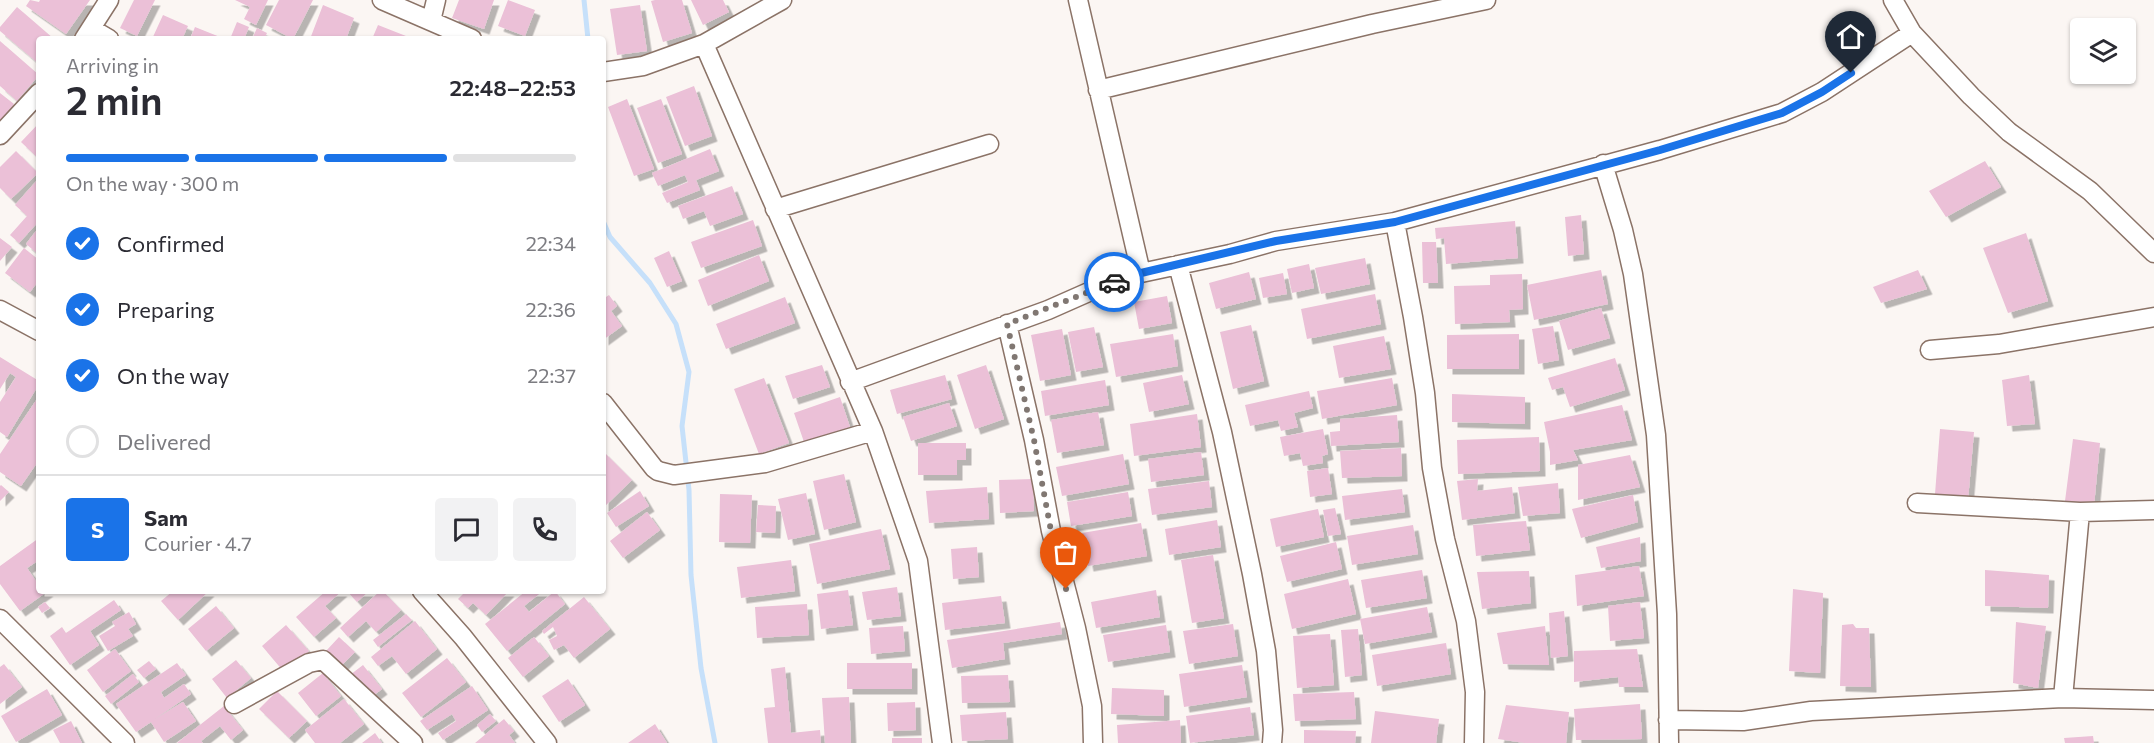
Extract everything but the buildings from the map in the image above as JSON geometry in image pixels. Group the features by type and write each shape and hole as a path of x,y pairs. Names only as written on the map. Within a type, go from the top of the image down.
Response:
{"street":[{"path":"88,34 109,0"},
{"path":"382,0 465,36"},
{"path":"431,21 436,0"},
{"path":"606,72 643,66 704,44 782,0"},
{"path":"1078,0 1141,273"},
{"path":"1098,90 1372,24 1486,0"},
{"path":"1893,0 1912,33 1971,96 2009,132 2090,191 2154,253"},
{"path":"850,382 1141,273 1276,241 1395,222 1782,113 1822,92 1912,33"},
{"path":"704,44 873,431 918,561 942,743"},
{"path":"0,135 36,96"},
{"path":"776,209 989,144"},
{"path":"1603,164 1623,230 1633,274 1656,435 1666,614 1669,743"},
{"path":"1395,222 1420,361 1432,468 1445,539 1466,621 1475,692 1474,743"},
{"path":"1178,265 1221,432 1252,574 1266,651 1272,743"},
{"path":"0,310 36,330"},
{"path":"1930,350 1999,344 2154,317"},
{"path":"1007,324 1034,440 1051,531 1076,628 1092,706 1093,743"},
{"path":"606,407 654,468 674,475 765,463 873,431"},
{"path":"1917,503 2080,512 2154,510"},
{"path":"2063,698 2080,512"},
{"path":"425,594 463,637 547,743"},
{"path":"0,619 125,743"},
{"path":"234,704 309,663 323,660 413,743"},
{"path":"1668,720 1743,721 1811,711 2063,698 2154,700"}],"waterway":[{"path":"584,0 588,36"},
{"path":"606,228 610,237 650,283 676,324 689,372 682,426 689,490 691,575 701,668 715,743"}],"way so far":[{"path":"1066,589 1051,531 1034,440 1007,324 1048,310 1114,282"}],"route":[{"path":"1114,282 1141,273 1230,254 1276,241 1395,222 1660,150 1782,113 1822,92 1851,73"}]}
